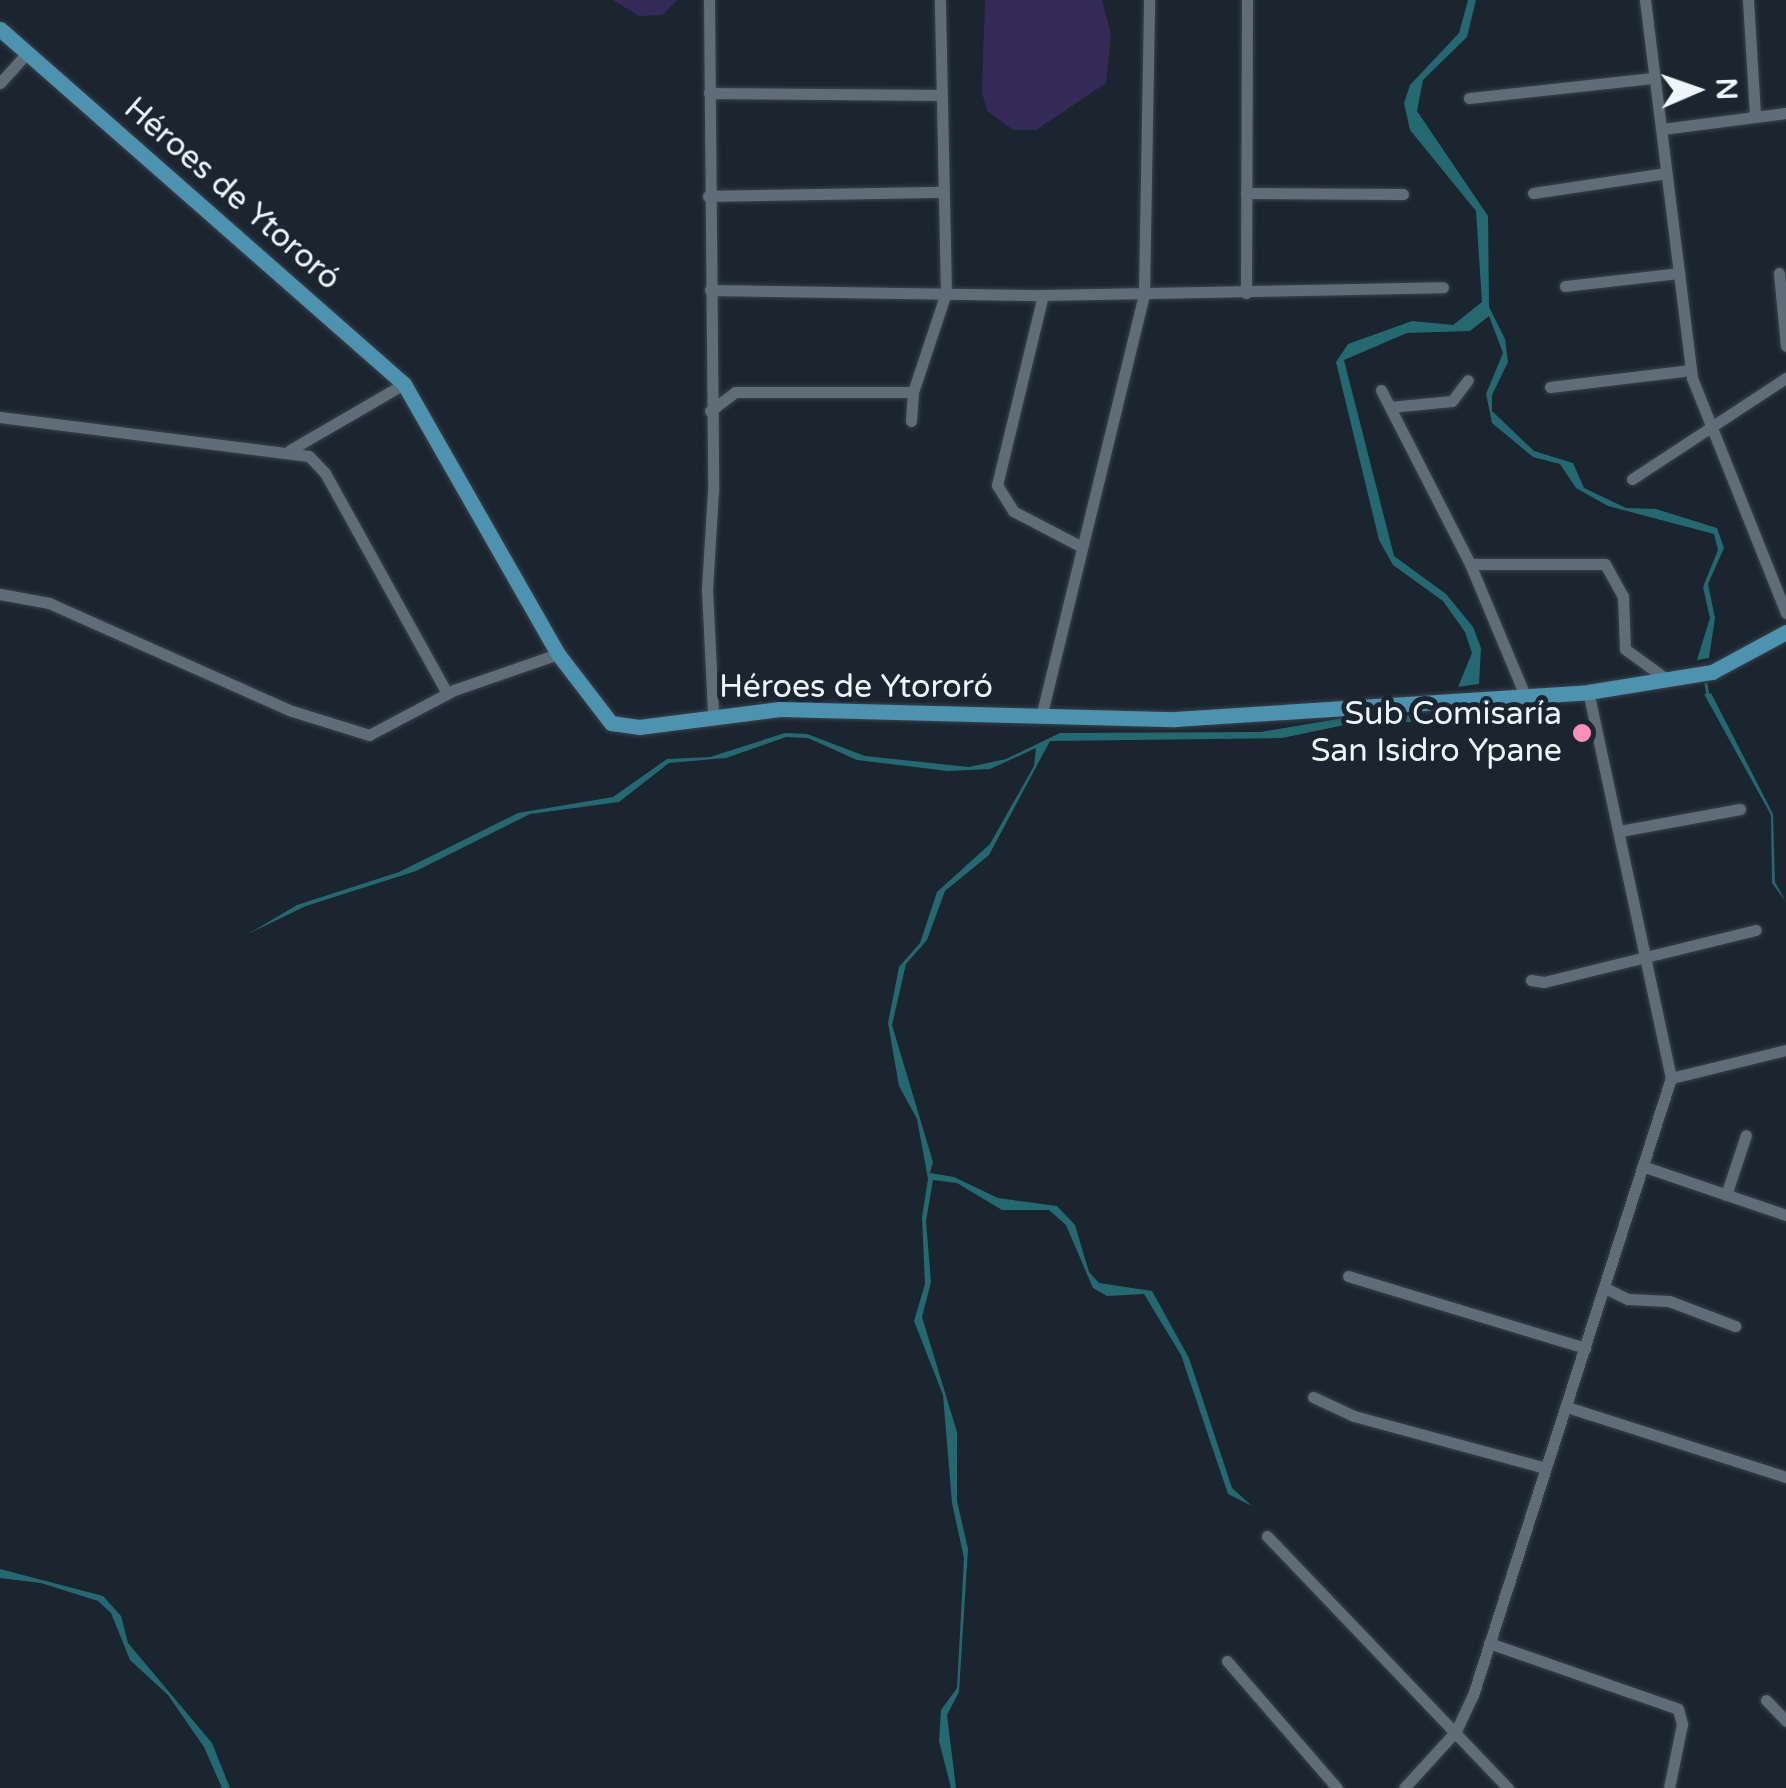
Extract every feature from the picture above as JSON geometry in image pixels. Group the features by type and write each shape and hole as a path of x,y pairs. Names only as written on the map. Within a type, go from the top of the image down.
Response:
{"main road":[{"name":"Héroes de Ytororó","path":"0,29 404,384 558,654 610,723 654,726 713,713 1176,719 1524,693 1588,692 1669,681 1730,665 1786,632"}],"street":[{"path":"710,0 713,713"},
{"path":"911,421 914,392 946,293 940,0"},
{"path":"1041,717 1144,293 1148,0"},
{"path":"1246,293 1247,0"},
{"path":"1645,0 1690,370 1786,612"},
{"path":"1748,0 1755,116"},
{"path":"0,83 27,52"},
{"path":"1468,98 1654,78"},
{"path":"709,94 939,95"},
{"path":"1662,129 1786,113"},
{"path":"1533,194 1667,173"},
{"path":"708,196 942,192"},
{"path":"1246,193 1403,194"},
{"path":"1564,286 1679,272"},
{"path":"1779,273 1786,346"},
{"path":"710,290 1043,295 1443,287"},
{"path":"1043,295 997,485 1013,511 1080,546"},
{"path":"1550,387 1690,370"},
{"path":"1632,479 1786,378"},
{"path":"1390,407 1452,401 1468,380"},
{"path":"290,450 404,384"},
{"path":"1382,390 1470,564 1524,693"},
{"path":"710,412 735,392 914,392"},
{"path":"0,418 290,450 309,456 325,473 447,693"},
{"path":"1470,564 1605,564 1622,596 1625,648 1669,681"},
{"path":"0,594 49,603 352,732 369,735 447,693 558,654"},
{"path":"1404,1788 1456,1731 1568,1407 1671,1078 1588,692"},
{"path":"1620,831 1740,810"},
{"path":"1531,980 1544,982 1756,930"},
{"path":"1671,1078 1786,1050"},
{"path":"1726,1195 1746,1135"},
{"path":"1645,1167 1786,1215"},
{"path":"1348,1276 1585,1348"},
{"path":"1605,1288 1628,1299 1669,1301 1735,1326"},
{"path":"1312,1397 1354,1416 1545,1468"},
{"path":"1568,1407 1786,1478"},
{"path":"1267,1536 1508,1788"},
{"path":"1488,1643 1678,1709 1682,1724 1669,1788"},
{"path":"1226,1660 1337,1788"},
{"path":"1766,1700 1786,1721"}],"shaded area":[{"path":"613,0 677,0 662,15 639,16"},
{"path":"985,0 1102,0 1111,34 1106,83 1036,130 1013,130 987,111 982,92"}],"water":[{"path":"1468,0 1476,0 1467,37 1423,80 1417,111 1488,216 1489,307 1505,339 1508,362 1492,395 1492,411 1534,451 1573,463 1584,488 1626,508 1656,509 1717,528 1724,548 1708,584 1715,618 1709,658 1697,660 1710,618 1703,587 1718,550 1714,534 1608,506 1576,488 1560,464 1533,457 1492,423 1486,394 1503,353 1489,316 1470,331 1407,333 1344,360 1394,556 1446,594 1473,627 1481,648 1479,684 1458,687 1472,653 1465,632 1443,601 1393,565 1379,540 1336,362 1348,344 1412,321 1453,325 1482,302 1476,211 1410,130 1404,103 1410,85 1459,33"},
{"path":"1711,693 1773,814 1775,882 1786,902 1772,883 1771,815 1704,694"},
{"path":"1569,700 1486,708 1460,722 1359,722 1282,738 1050,741 989,855 945,891 927,940 906,964 892,1025 933,1162 930,1173 954,1177 998,1198 1057,1206 1075,1225 1089,1272 1099,1283 1152,1291 1189,1358 1232,1488 1252,1506 1228,1494 1181,1355 1144,1294 1107,1296 1093,1288 1066,1225 1049,1210 1002,1210 957,1183 933,1180 926,1221 931,1282 922,1317 957,1432 957,1501 968,1549 959,1692 947,1715 956,1788 951,1788 939,1741 941,1710 957,1688 964,1558 952,1503 943,1395 914,1321 925,1284 922,1217 928,1179 917,1119 899,1086 888,1023 899,967 920,943 937,892 990,844 1034,766 1036,748 990,769 948,771 857,760 808,738 786,737 726,758 669,763 619,802 530,814 416,871 306,906 248,934 297,905 399,872 518,813 613,797 667,759 710,757 785,733 807,734 865,756 969,767 1006,759 1060,733 1261,732 1372,713 1454,719 1481,704"},
{"path":"0,1569 103,1596 121,1616 128,1643 212,1743 230,1788 222,1788 204,1747 168,1695 130,1660 111,1613 98,1601 41,1583 0,1578"}],"waterway":[{"path":"1706,684 1708,695"}],"place":[{"name":"Sub Comisaría San Isidro Ypane","path":"1582,733"}]}
